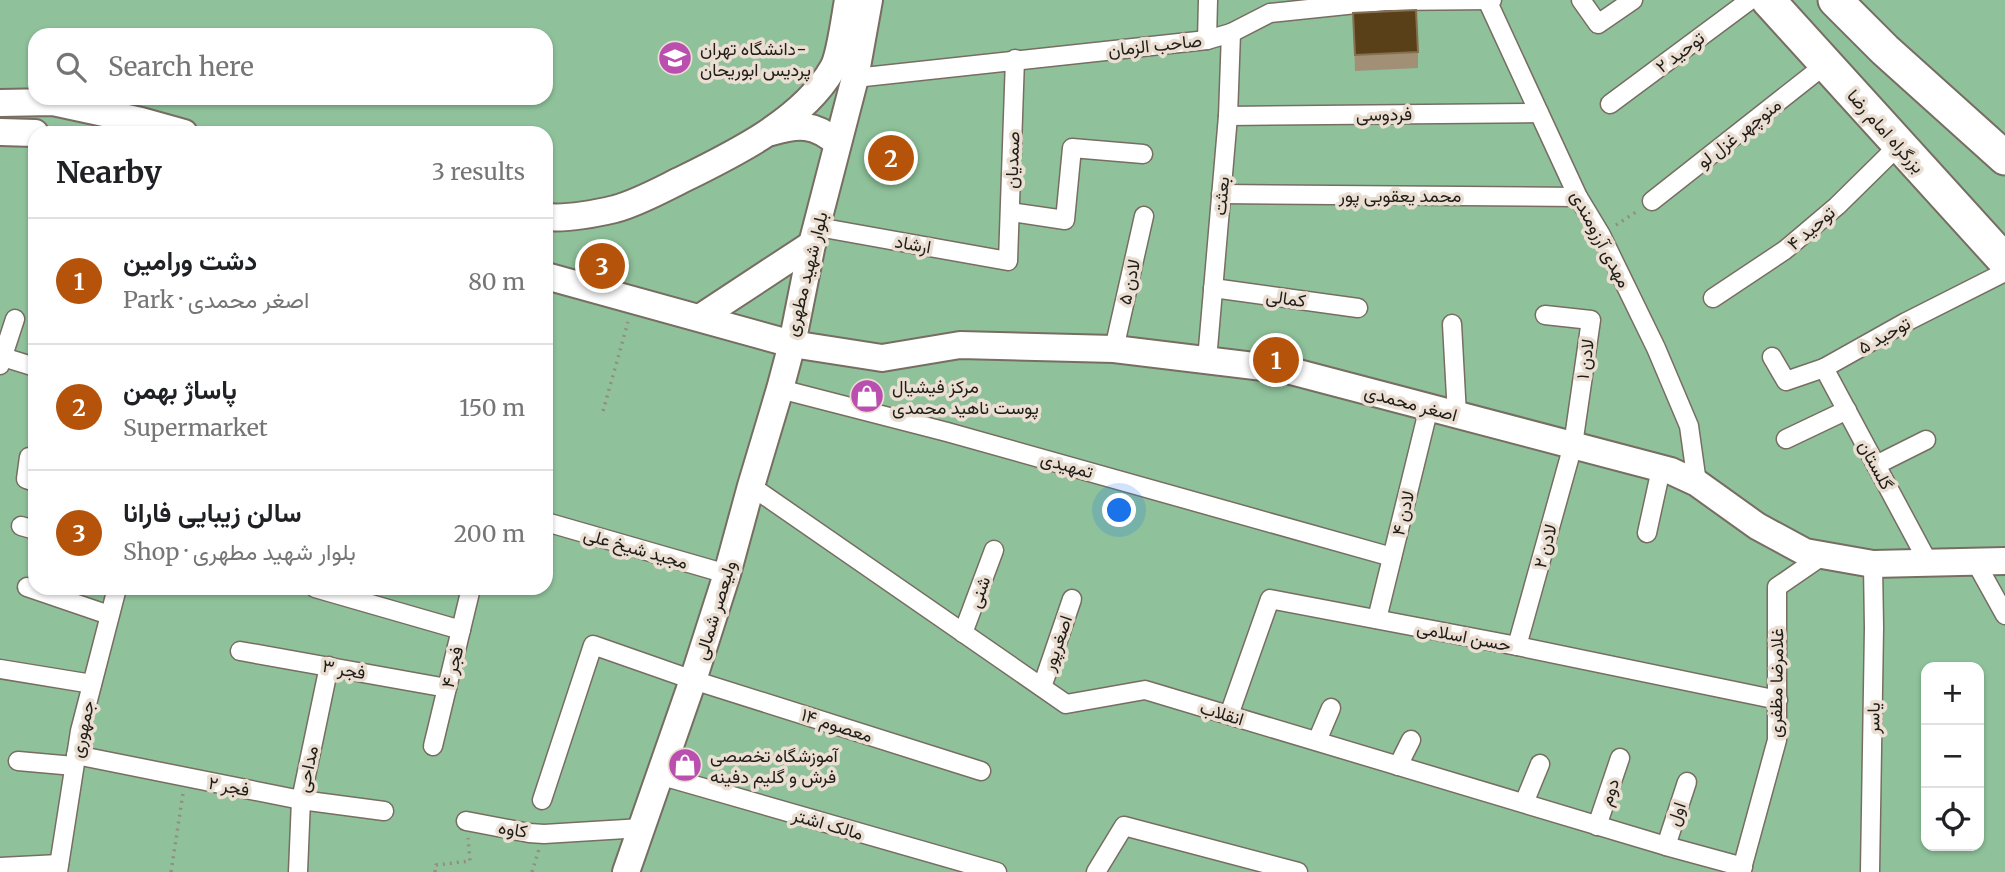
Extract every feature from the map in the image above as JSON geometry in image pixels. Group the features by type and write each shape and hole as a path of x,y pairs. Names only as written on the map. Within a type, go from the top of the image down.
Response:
{"highway":[{"name":"بزرگراه امام رضا","path":"1768,0 2005,261"},
{"path":"1835,0 1885,50 2005,158"}],"street":[{"path":"553,218 616,208 654,193 768,132 808,101 834,66 848,0"},
{"name":"بلوار شهید مطهری","path":"553,278 792,344 836,143 855,78 869,0"},
{"path":"1207,40 1208,0"},
{"name":"صاحب الزمان","path":"855,78 1207,40 1231,33 1270,13 1385,1 1490,0"},
{"name":"مهدی آرزومندی","path":"1490,0 1578,197 1601,235 1656,348 1689,426 1697,483"},
{"path":"1581,0 1598,24 1633,0"},
{"name":"توحید ۲","path":"1610,104 1750,0"},
{"name":"بعثت","path":"1207,360 1228,116 1231,33"},
{"name":"صمدیان","path":"1008,261 1015,60"},
{"name":"منوچهر غزل لو","path":"1652,201 1826,64"},
{"path":"0,103 28,103"},
{"path":"63,105 159,126"},
{"name":"فردوسی","path":"1228,116 1539,113"},
{"path":"768,132 788,127 814,128 825,132 836,143"},
{"path":"0,132 28,133"},
{"name":"توحید ۴","path":"1713,298 1785,250 1837,206 1899,145"},
{"path":"1011,212 1065,220 1072,148 1143,153"},
{"name":"محمد یعقوبی پور","path":"1221,194 1578,197"},
{"name":"لادن ۵","path":"1114,349 1144,215"},
{"path":"701,317 815,235"},
{"name":"ارشاد","path":"815,235 1008,261"},
{"name":"توحید ۵","path":"1772,357 1786,382 1824,368 1906,322 2005,272"},
{"name":"کمالی","path":"1213,288 1358,308"},
{"name":"لادن ۱","path":"1545,316 1591,320 1573,445"},
{"path":"15,319 1,359 28,365"},
{"path":"1452,324 1457,415"},
{"name":"اصغر محمدی","path":"792,344 882,358 960,345 1114,349 1287,370 1661,469 1697,483 1757,526 1805,552 1873,564 2005,561"},
{"name":"ولیعصر شمالی","path":"626,872 727,574 792,344"},
{"name":"گلستان","path":"1824,368 1927,562"},
{"name":"تمهیدی","path":"780,389 947,432 1392,557"},
{"name":"لادن ۴","path":"1377,620 1429,407"},
{"path":"1786,439 1847,410"},
{"path":"1876,465 1926,440"},
{"name":"لادن ۲","path":"1517,646 1573,445"},
{"path":"1647,533 1661,469"},
{"name":"انقلاب","path":"751,485 1066,704 1145,690 1742,869"},
{"name":"مجید شیخ علی","path":"553,524 727,574"},
{"name":"شنی","path":"963,634 994,550"},
{"name":"غلامرضا مظفری","path":"1742,869 1777,740 1777,587 1822,556"},
{"path":"1975,562 2005,615"},
{"name":"یاسر","path":"1870,872 1873,564"},
{"path":"51,595 110,615"},
{"name":"جمهوری","path":"58,868 80,731 115,595"},
{"path":"339,595 461,630"},
{"name":"فجر ۴","path":"432,746 469,595"},
{"name":"اصغرپور","path":"1042,687 1072,598"},
{"name":"حسن اسلامی","path":"1228,715 1270,598 1778,700"},
{"name":"۱۴ معصوم","path":"542,800 593,645 693,680 981,771"},
{"name":"فجر ۳","path":"240,650 447,688"},
{"name":"مداحی","path":"298,872 300,800 329,666"},
{"path":"0,669 92,684"},
{"path":"1317,741 1331,708"},
{"path":"1398,766 1411,740"},
{"name":"دوم","path":"1597,826 1620,758"},
{"name":"فجر ۲","path":"18,761 75,761 185,777 300,800 384,811"},
{"path":"1524,803 1540,764"},
{"name":"مالک اشتر","path":"659,775 997,872"},
{"name":"اول","path":"1666,846 1687,782"},
{"name":"کاوه","path":"466,821 544,834 642,828"},
{"path":"1096,872 1124,826 1291,871"},
{"path":"0,867 58,868"}],"path":[{"path":"1601,235 1652,201"},
{"path":"603,411 634,301"},
{"path":"171,872 185,777"},
{"path":"435,872 436,865 470,861 466,821"}],"green space":[{"path":"0,0 2005,0 2005,872 0,872"}],"building":[{"path":"1416,10 1418,52 1355,55 1353,13"}],"place":[{"name":"دانشگاه تهران- پردیس ابوریحان","path":"675,58"},
{"name":"پاساژ بهمن","path":"891,158"},
{"name":"سالن زیبایی فارانا","path":"602,266"},
{"name":"دشت ورامین","path":"1276,360"},
{"name":"مرکز فیشیال پوست ناهید محمدی","path":"867,396"},
{"name":"آموزشگاه تخصصی فرش و گلیم دفینه","path":"685,765"}]}
